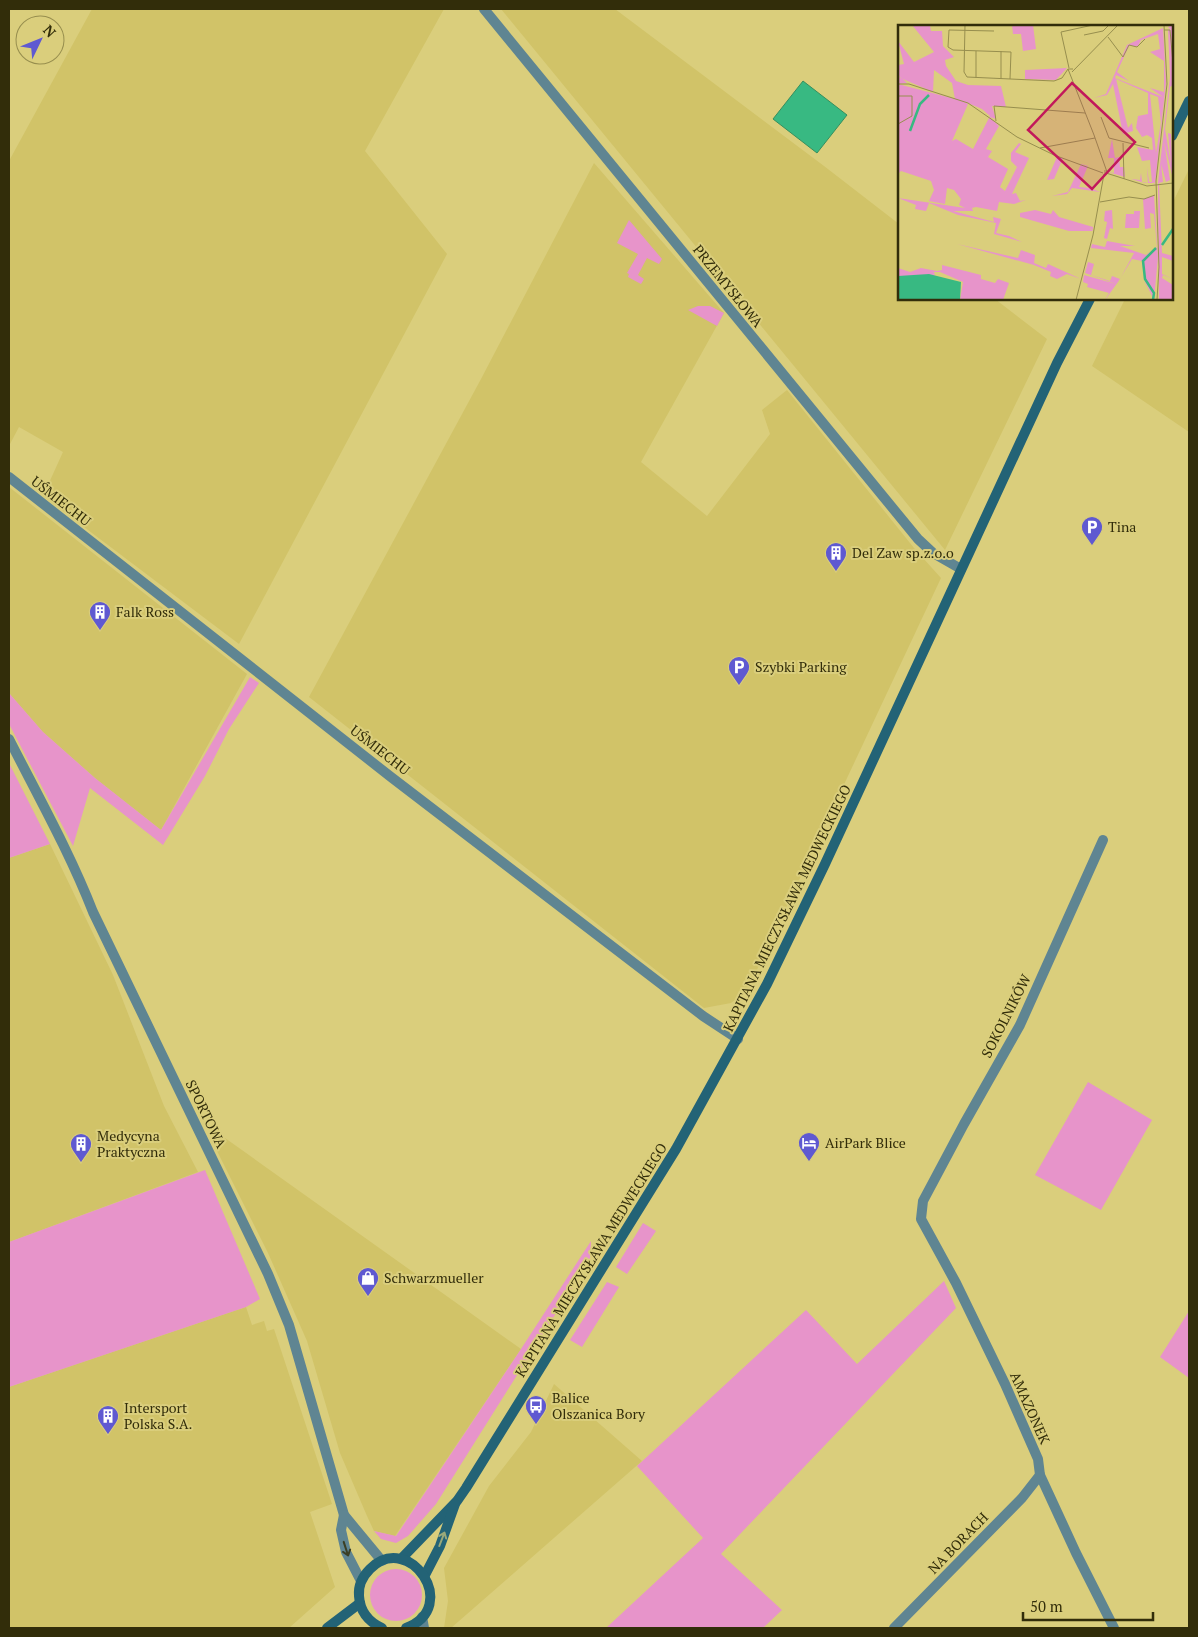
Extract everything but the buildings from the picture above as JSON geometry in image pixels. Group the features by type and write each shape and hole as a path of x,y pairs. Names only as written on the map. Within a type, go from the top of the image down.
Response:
{"main road":[{"path":"1173,134 1189,101"},
{"name":"KAPITANA MIECZYSŁAWA MEDWECKIEGO","path":"401,1559 457,1501 466,1488 676,1149 738,1039 825,864 1057,363 1089,300"},
{"name":"KAPITANA MIECZYSŁAWA MEDWECKIEGO","path":"424,1575 440,1546 457,1501"},
{"path":"375,1627 368,1619 360,1603 361,1581 373,1566 382,1561 401,1559 410,1562 424,1575 429,1586 430,1596 428,1608 422,1617 416,1623 406,1628"},
{"path":"327,1628 360,1603"}],"street":[{"name":"PRZEMYSŁOWA","path":"484,9 918,539 933,553 961,569"},
{"name":"UŚMIECHU","path":"9,477 391,777 703,1016 738,1039"},
{"name":"SPORTOWA","path":"9,739 48,815 268,1274 289,1325 344,1515 382,1561"},
{"name":"SOKOLNIKÓW","path":"923,1200 1020,1025 1104,840"},
{"name":"AMAZONEK","path":"923,1200 920,1219 956,1283 1005,1384 1038,1459 1040,1475 1076,1553 1087,1571 1114,1628"},
{"name":"NA BORACH","path":"894,1628 1022,1498 1040,1475"},
{"name":"SPORTOWA","path":"344,1515 340,1530 346,1552 361,1581"},
{"path":"422,1617 424,1628"}],"shaded area":[{"path":"92,9 444,9 365,151 447,254 239,644 43,496 63,452 19,427 9,443 9,161 61,65 65,65 65,58"},
{"path":"501,9 615,9 898,223 898,300 996,300 1047,339 945,550"},
{"path":"803,81 847,115 817,153 773,119"},
{"path":"594,163 724,313 641,462 707,516 770,434 762,410 787,390 914,548 941,578 747,991 731,1003 704,1008 309,697 481,379"},
{"path":"1189,169 1189,432 1092,366 1125,300 1173,300 1173,202"},
{"path":"629,220 662,259 659,264 647,258 638,275 644,279 641,284 628,277 629,274 627,273 638,254 617,243"},
{"path":"698,306 710,306 724,313 717,326 688,310"},
{"path":"9,487 247,674 161,830 95,778 43,732 9,693"},
{"path":"250,677 259,683 229,729 205,776 163,845 90,788 73,846 9,724 9,693 43,732 95,778 161,830"},
{"path":"9,763 50,844 9,858"},
{"path":"50,844 113,975 164,1106 198,1172 9,1242 9,858"},
{"path":"1088,1082 1152,1120 1101,1210 1035,1175"},
{"name":"Schwarzmueller","path":"225,1138 521,1349 395,1536 374,1531 340,1453 307,1341 268,1253 216,1149"},
{"path":"205,1170 260,1299 246,1307 9,1387 9,1242"},
{"path":"643,1223 656,1231 627,1274 616,1267"},
{"path":"591,1241 590,1259 436,1504 408,1536 396,1543 381,1539 374,1531 396,1536"},
{"path":"944,1281 956,1308 721,1554 782,1610 763,1628 606,1628 703,1538 637,1466 806,1310 857,1364"},
{"path":"607,1282 619,1287 582,1347 570,1340"},
{"path":"246,1307 252,1325 264,1321 267,1331 274,1329 332,1504 310,1512 335,1587 289,1628 9,1628 9,1387"},
{"path":"1189,1311 1189,1378 1160,1357"},
{"path":"554,1384 642,1461 451,1628 444,1628 448,1601 444,1568 489,1486 531,1432"},
{"path":"391,1569 401,1569 411,1573 418,1580 422,1595 418,1610 411,1617 401,1621 391,1621 381,1617 374,1610 370,1600 370,1590 374,1580 381,1573"}],"place":[{"name":"Tina","path":"1092,546"},
{"name":"Del Zaw sp.z.o.o","path":"836,572"},
{"name":"Falk Ross","path":"100,631"},
{"name":"Szybki Parking","path":"739,686"},
{"name":"AirPark Blice","path":"809,1162"},
{"name":"Medycyna Praktyczna","path":"81,1163"},
{"name":"Schwarzmueller","path":"368,1297"},
{"name":"Balice Olszanica Bory","path":"536,1425"},
{"name":"Intersport Polska S.A.","path":"108,1435"}]}
